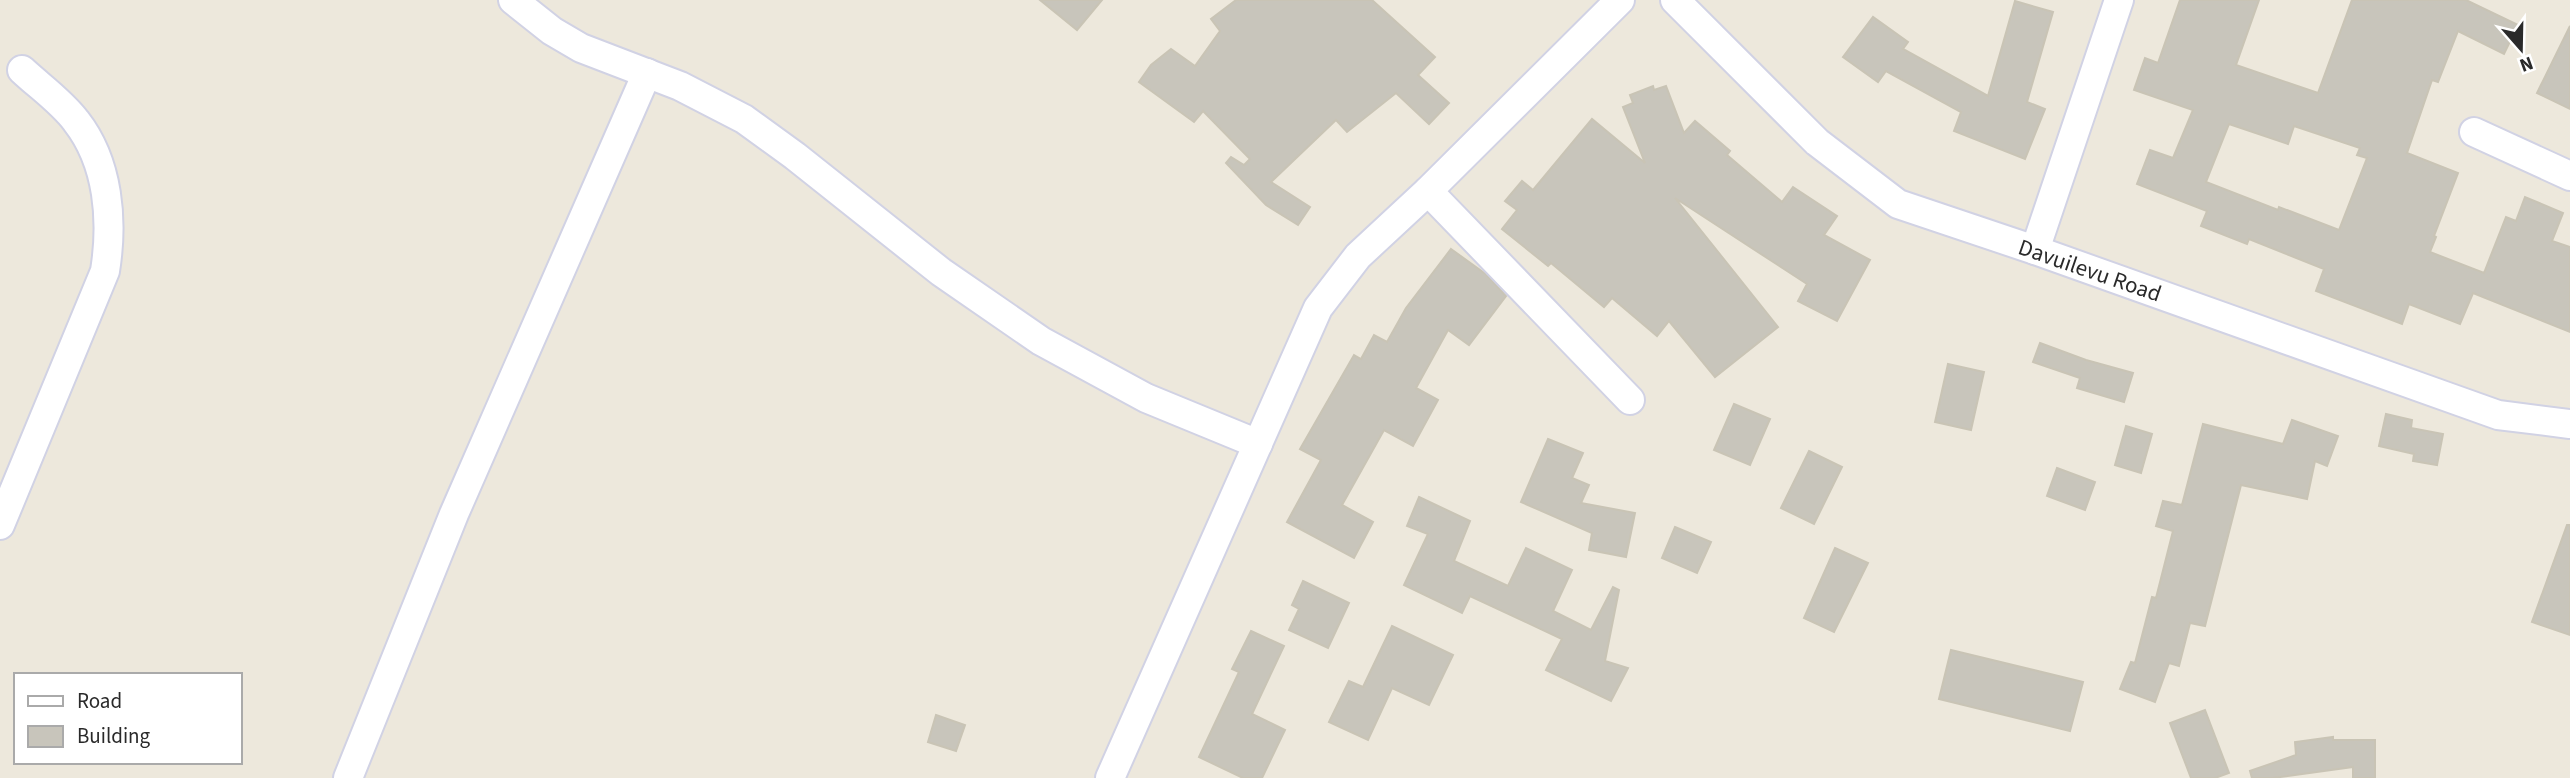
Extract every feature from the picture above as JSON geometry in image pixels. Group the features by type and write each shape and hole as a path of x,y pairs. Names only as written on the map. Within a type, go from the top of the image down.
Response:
{"street":[{"path":"513,0 551,31 581,48 713,102 770,137 941,272 1041,341 1146,398 1258,444"},
{"path":"1110,778 1318,308 1358,256 1428,191 1620,0"},
{"name":"Davuilevu Road","path":"1675,0 1816,142 1898,204 2498,415 2570,424"},
{"path":"2035,250 2119,0"},
{"path":"0,525 105,271 109,248 110,225 106,191 88,140 76,121 22,70"},
{"path":"348,778 454,514 647,73"},
{"path":"2474,132 2570,176"},
{"path":"1428,191 1630,400"}],"building":[{"path":"1040,0 1102,0 1077,30"},
{"path":"1236,0 1372,0 1435,57 1418,75 1449,103 1429,124 1396,93 1347,132 1336,120 1271,182 1310,207 1298,225 1266,205 1226,163 1231,157 1244,165 1250,159 1203,111 1194,122 1139,82 1151,65 1171,49 1195,66 1220,31 1211,19"},
{"path":"2180,0 2259,0 2236,65 2318,93 2352,0 2466,0 2518,25 2504,54 2458,31 2438,82 2432,80 2407,153 2458,173 2430,252 2484,273 2506,217 2516,221 2525,197 2563,213 2552,241 2570,247 2570,332 2473,293 2460,324 2409,304 2402,324 2316,291 2324,269 2249,239 2247,244 2201,226 2207,211 2137,184 2150,150 2173,158 2193,110 2134,90 2145,58 2158,63","holes":["2229,124 2288,144 2294,126 2360,148 2357,155 2367,158 2339,230 2206,182"]},
{"path":"2015,1 2053,12 2027,102 2045,109 2025,159 1954,131 1961,112 1886,71 1878,82 1843,57 1873,17 1908,42 1903,49 1988,96"},
{"path":"2570,26 2570,109 2537,93"},
{"path":"1653,86 1654,90 1666,86 1684,133 1695,121 1730,151 1727,155 1782,202 1793,187 1837,216 1824,235 1870,260 1837,321 1798,301 1807,284 1675,198 1778,327 1715,377 1669,321 1657,336 1612,298 1604,307 1551,263 1548,266 1502,229 1517,210 1505,201 1522,181 1533,190 1592,119 1645,163 1623,107 1633,103 1630,95"},
{"path":"1451,249 1487,275 1506,296 1469,345 1448,330 1416,388 1438,400 1413,446 1384,430 1342,505 1373,522 1354,558 1287,522 1321,460 1300,449 1354,355 1361,359 1374,335 1387,342 1406,308"},
{"path":"2040,343 2133,373 2124,402 2077,388 2080,378 2033,362"},
{"path":"1948,364 1984,372 1971,430 1935,422"},
{"path":"1734,404 1770,419 1750,465 1714,450"},
{"path":"2386,414 2412,420 2411,428 2443,434 2437,465 2413,461 2414,454 2379,446"},
{"path":"2292,420 2338,436 2327,466 2315,461 2307,499 2241,485 2205,626 2190,623 2179,666 2169,663 2155,702 2120,689 2131,662 2135,663 2152,597 2156,598 2173,531 2156,526 2163,501 2182,505 2203,424 2283,444"},
{"path":"2126,426 2152,434 2141,473 2115,465"},
{"path":"1548,439 1583,453 1572,478 1589,485 1581,503 1635,513 1626,557 1589,550 1592,533 1521,502"},
{"path":"1809,451 1842,467 1814,524 1781,508"},
{"path":"2057,468 2095,482 2085,510 2047,496"},
{"path":"1419,497 1470,521 1454,561 1508,586 1526,548 1572,570 1553,611 1591,630 1613,587 1619,590 1605,661 1628,668 1611,701 1546,670 1562,639 1470,596 1462,613 1404,585 1428,534 1407,526"},
{"path":"2567,525 2570,525 2570,635 2532,622"},
{"path":"1675,527 1711,542 1697,573 1662,558"},
{"path":"1835,548 1868,563 1834,632 1804,618"},
{"path":"1303,581 1349,603 1328,648 1289,630 1299,609 1292,605"},
{"path":"1392,626 1453,655 1429,705 1392,688 1368,740 1329,722 1349,681 1363,687"},
{"path":"1251,631 1284,646 1252,714 1285,730 1262,778 1243,778 1199,757 1239,672 1232,669"},
{"path":"1951,650 2083,682 2070,731 1939,699"},
{"path":"2205,710 2229,773 2215,778 2191,778 2170,723"},
{"path":"936,715 965,725 956,751 928,742"},
{"path":"2333,737 2333,740 2375,740 2375,778 2353,778 2353,767 2273,778 2252,778 2250,771 2296,755 2295,742"}]}
